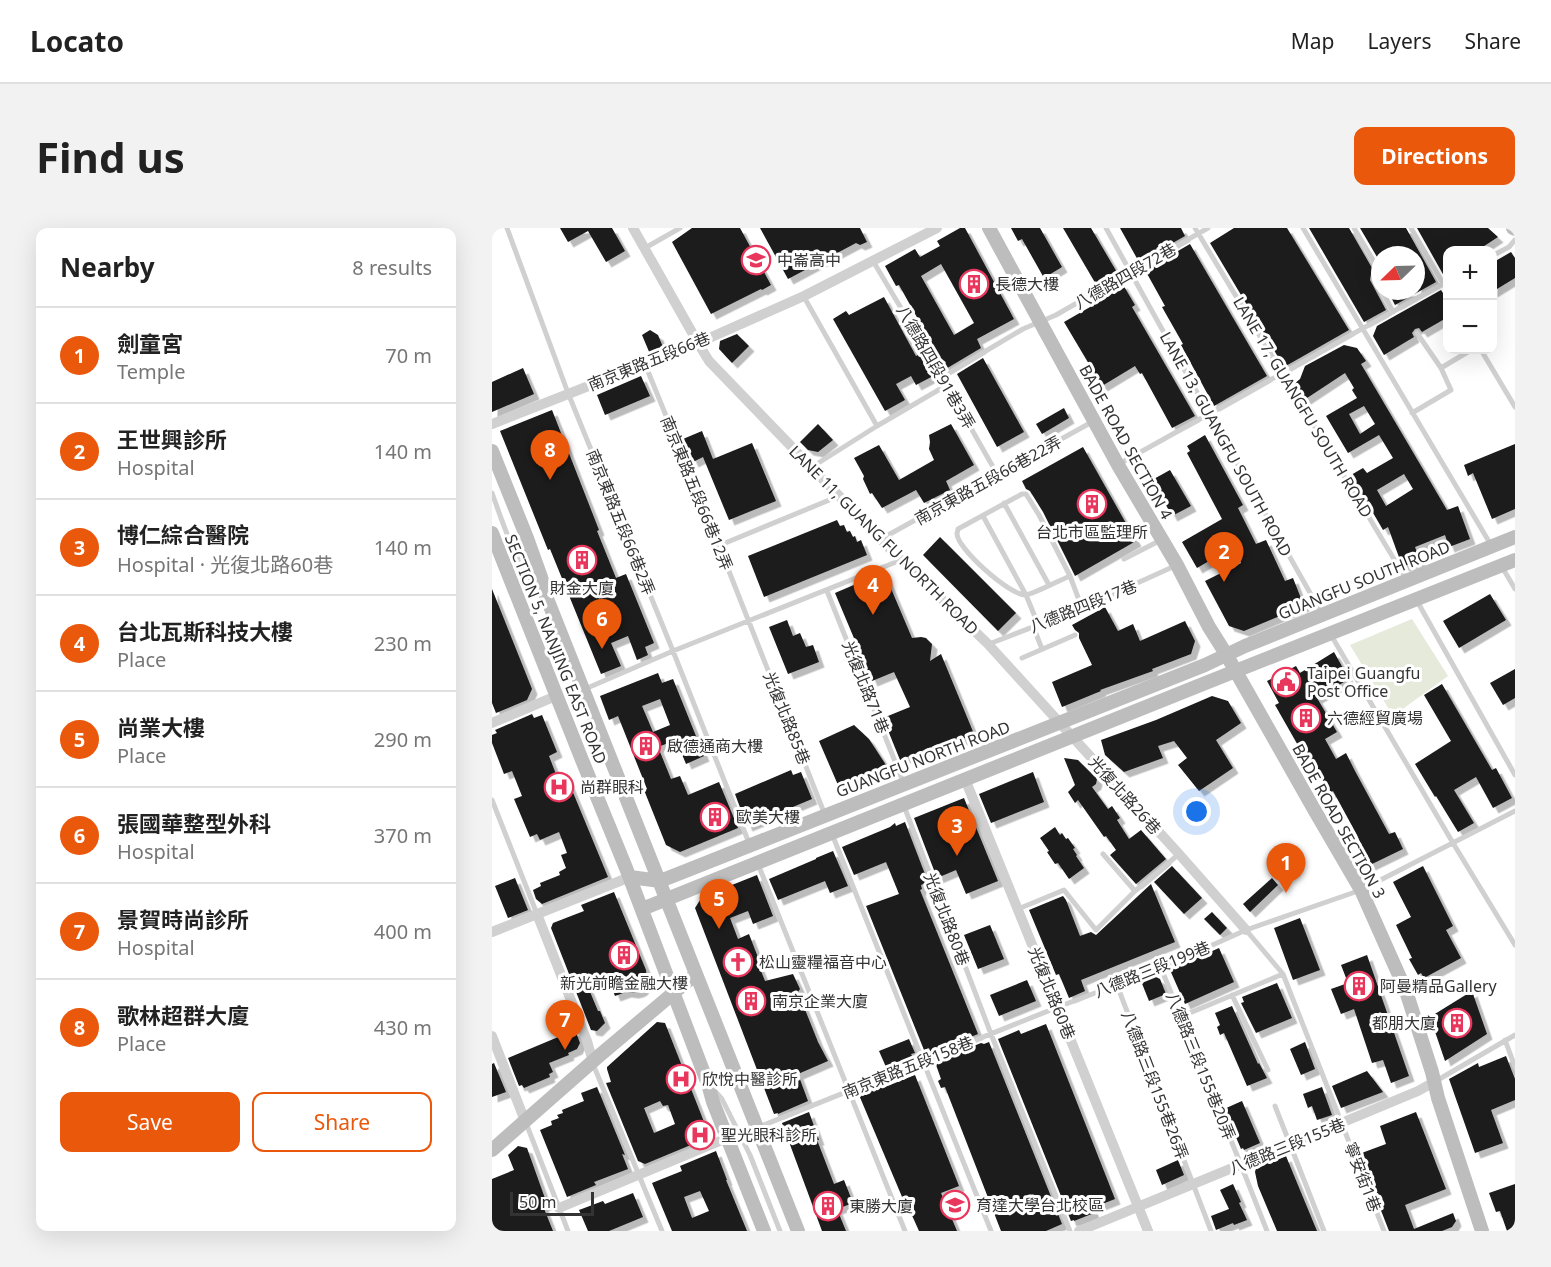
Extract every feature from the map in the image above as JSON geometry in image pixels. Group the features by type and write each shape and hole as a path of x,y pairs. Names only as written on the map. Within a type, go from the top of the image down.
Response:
{"main road":[{"name":"BADE ROAD SECTION 4","path":"989,228 1118,465 1177,565 1235,671"},
{"name":"SECTION 5, NANJING EAST ROAD","path":"492,451 527,538 546,596 798,1231"},
{"name":"SECTION 5, NANJING EAST ROAD","path":"492,533 630,877 713,1102 764,1231"},
{"name":"GUANGFU SOUTH ROAD","path":"1226,654 1515,537"},
{"path":"1235,671 1515,560"},
{"name":"GUANGFU NORTH ROAD","path":"630,877 660,881 1205,665 1226,654"},
{"name":"GUANGFU NORTH ROAD","path":"642,909 1235,671"},
{"name":"BADE ROAD SECTION 3","path":"1235,671 1361,890 1406,992 1482,1231"},
{"path":"492,1150 696,974"}],"street":[{"name":"LANE 11, GUANG FU NORTH ROAD","path":"633,228 710,361 901,560 988,644 1071,736"},
{"name":"南京東路五段66巷","path":"492,424 698,343 804,296 937,228"},
{"path":"492,723 556,696"},
{"name":"光復北路26巷","path":"1071,736 1246,930"},
{"name":"光復北路60巷","path":"965,779 1148,1231"},
{"path":"492,932 630,877"},
{"path":"537,914 587,1041 593,1062"},
{"path":"492,1036 525,1121"},
{"name":"八德路三段155巷","path":"1078,1231 1291,1145 1434,1082"},
{"path":"559,1208 727,1138"}],"lane":[{"name":"南京東路五段66巷2弄","path":"507,228 568,393 750,846"},
{"path":"645,248 680,228"},
{"name":"LANE 13, GUANGFU SOUTH ROAD","path":"1106,228 1323,614"},
{"name":"八德路四段72巷","path":"942,377 1023,328 1056,315 1197,231 1208,228"},
{"path":"1303,228 1492,546"},
{"path":"1354,228 1371,257"},
{"path":"1411,228 1443,280"},
{"name":"LANE 17, GUANGFU SOUTH ROAD","path":"1197,231 1407,580"},
{"path":"1497,253 1509,247 1515,240"},
{"path":"1509,247 1515,252"},
{"name":"八德路四段91巷3弄","path":"873,261 997,474"},
{"path":"1118,465 1443,284"},
{"path":"804,296 878,426"},
{"path":"1387,300 1393,312"},
{"path":"1413,413 1451,390 1441,368 1417,333"},
{"path":"1441,368 1464,354"},
{"path":"1483,354 1515,407"},
{"name":"南京東路五段66巷12弄","path":"645,364 748,622"},
{"path":"812,467 947,385"},
{"name":"南京東路五段66巷22弄","path":"881,539 1094,421"},
{"path":"492,493 512,545 531,582 546,596"},
{"path":"1070,576 1026,594 1015,593 989,574 962,545 957,536 958,529 1004,503 1026,494 1070,576 1082,608"},
{"path":"718,546 839,496"},
{"path":"1004,503 1049,585"},
{"path":"983,516 1026,594 1042,649"},
{"path":"1124,559 1162,539"},
{"path":"583,689 901,560"},
{"name":"八德路四段17巷","path":"988,644 1082,608 1177,565"},
{"path":"1501,566 1515,589"},
{"name":"光復北路71巷","path":"827,591 904,784"},
{"path":"1416,600 1515,775"},
{"name":"光復北路85巷","path":"748,622 825,815"},
{"path":"1330,634 1515,945"},
{"path":"1022,658 1075,635"},
{"path":"492,800 537,914"},
{"name":"光復北路80巷","path":"903,804 991,1034 1078,1231"},
{"name":"八德路三段199巷","path":"1058,1007 1161,968 1246,930 1361,890 1515,811"},
{"path":"831,833 991,1231"},
{"path":"1103,854 1135,891"},
{"path":"1018,909 1064,890 1096,930 1135,891 1179,854"},
{"path":"757,863 905,1231"},
{"name":"寧安街1巷","path":"1246,930 1283,974 1384,1231"},
{"name":"八德路三段155巷20弄","path":"1161,968 1267,1231"},
{"path":"1180,1017 1283,974"},
{"name":"八德路三段155巷26弄","path":"1117,985 1211,1231"},
{"path":"1232,995 1268,1070"},
{"name":"南京東路五段158巷","path":"757,1128 1058,1007"},
{"path":"1434,1082 1515,1035"},
{"path":"1505,1040 1515,1067"},
{"path":"593,1062 662,1231"},
{"path":"708,1084 722,1099 750,1155 780,1231"},
{"path":"1275,1106 1324,1231"},
{"path":"525,1121 568,1231"}],"shaded area":[{"path":"1412,619 1448,676 1393,716 1350,645"}],"building":[{"path":"560,228 612,228 625,251 606,262 588,231 568,242"},
{"path":"692,228 740,228 771,285 711,314 672,242"},
{"path":"760,228 860,228 867,242 860,245 856,243 788,279"},
{"path":"960,228 965,228 1014,319 977,339 981,348 944,370 930,348 933,346 899,285 896,286 885,266 915,249 920,257 940,246 937,241","holes":["941,264 974,323 954,335 921,276"]},
{"path":"1011,228 1040,228 1062,267 1044,278 1022,239 1018,241"},
{"path":"1063,228 1091,228 1118,274 1097,286"},
{"path":"1120,228 1181,228 1185,236 1139,262"},
{"path":"1234,228 1287,228 1349,330 1284,367 1210,243"},
{"path":"1309,228 1349,228 1371,266 1371,300 1381,300 1386,310 1364,322"},
{"path":"1360,228 1406,228 1416,246 1371,246"},
{"path":"1417,228 1488,228 1498,237 1484,246 1443,246 1443,274"},
{"path":"1190,244 1267,376 1214,406 1181,345 1183,344 1162,307 1165,306 1145,270"},
{"path":"1511,252 1515,258 1515,278 1497,289 1497,260"},
{"path":"1425,262 1436,282 1425,288"},
{"path":"1122,283 1135,305 1132,307 1195,416 1172,428 1142,373 1140,374 1135,366 1102,386 1064,322 1104,299 1102,295"},
{"path":"1441,290 1443,320 1422,332 1419,328 1415,329 1412,333 1414,337 1384,355 1373,336 1377,326"},
{"path":"884,297 916,356 922,353 935,375 916,385 911,376 896,384 905,400 885,411 833,319 846,311 849,315"},
{"path":"1392,300 1404,300 1395,305"},
{"path":"650,330 658,335 663,347 650,354 642,335"},
{"path":"737,334 749,346 732,363 719,349 720,341"},
{"path":"1344,345 1357,348 1366,361 1361,364 1447,510 1458,506 1470,539 1449,547 1445,535 1415,547 1420,561 1404,566 1388,527 1383,530 1351,475 1363,468 1367,473 1393,458 1379,435 1348,453 1326,416 1357,398 1352,390 1354,388 1345,373 1304,400 1294,384 1300,379 1305,366","holes":["1364,406 1375,424 1360,434 1349,414","1404,474 1413,489 1386,506 1377,490"]},
{"path":"983,358 1024,432 997,447 957,374"},
{"path":"523,368 534,394 492,412 492,382"},
{"path":"641,376 650,396 605,415 597,395"},
{"path":"1064,408 1069,418 1042,434 1036,424"},
{"path":"552,410 616,578 626,574 654,643 645,647 648,655 637,660 628,636 611,643 621,666 601,674 500,431"},
{"path":"818,424 833,440 818,452 808,450 800,442"},
{"path":"951,424 974,465 946,481 950,490 924,503 916,490 882,508 872,493 870,494 863,479 864,476 854,458 879,445 899,480 934,460 929,449 929,435"},
{"path":"702,431 713,459 752,443 776,501 729,520 703,457 693,462 683,439"},
{"path":"1205,435 1243,505 1238,508 1256,544 1266,540 1285,581 1293,578 1304,606 1244,631 1229,626 1205,581 1241,563 1233,547 1197,568 1182,542 1222,519 1187,453 1190,451 1187,446"},
{"path":"1515,444 1515,509 1492,519 1473,473 1468,476 1464,465"},
{"path":"1083,447 1136,541 1075,576 1043,512 1022,481"},
{"path":"1170,470 1191,506 1172,516 1152,480"},
{"path":"837,520 840,526 844,525 847,532 850,531 853,537 855,536 857,542 861,540 867,555 764,597 748,556"},
{"path":"940,537 1016,613 998,631 923,555"},
{"path":"884,572 912,638 926,638 932,644 930,661 941,654 974,734 945,747 941,743 900,760 883,718 910,707 894,672 872,681 835,593"},
{"path":"492,589 532,689 527,700 496,713 492,703"},
{"path":"1490,594 1506,620 1459,648 1443,621"},
{"path":"1105,607 1118,631 1133,624 1140,641 1185,621 1195,641 1191,654 1062,707 1052,682 1092,665 1079,638 1079,633 1072,625"},
{"path":"787,620 793,636 800,633 806,647 813,645 819,662 788,674 769,627"},
{"path":"1334,652 1349,679 1317,698 1337,732 1325,739 1336,759 1346,753 1389,834 1395,832 1403,849 1370,865 1333,791 1330,793 1312,761 1308,763 1275,705 1279,703 1267,681 1296,666 1300,673"},
{"path":"1515,669 1515,698 1503,705 1490,683"},
{"path":"658,673 662,683 673,679 704,756 686,764 676,740 658,747 671,779 680,776 688,795 719,782 738,828 680,852 666,845 618,716 609,720 600,696","holes":["660,699 670,725 653,732 642,706"]},
{"path":"1442,684 1492,770 1496,768 1512,798 1493,808 1476,777 1454,790 1474,823 1458,832 1415,764 1451,741 1424,695"},
{"path":"1212,696 1228,701 1241,723 1216,740 1233,768 1199,791 1178,765 1187,758 1174,741 1158,746 1163,758 1124,772 1105,755 1101,740"},
{"path":"532,714 534,718 542,715 557,752 549,756 554,769 559,781 567,778 608,877 542,904 536,899 533,890 541,886 540,883 560,875 559,872 566,868 561,855 567,853 559,832 540,840 537,834 530,837 514,799 522,796 512,771 504,774 492,743 492,735 497,733 495,730"},
{"path":"854,725 869,739 886,765 838,785 819,741"},
{"path":"1064,758 1078,760 1097,779 1096,784 1092,787 1108,809 1112,806 1120,818 1117,820 1129,839 1141,830 1166,859 1136,884 1110,855 1116,850 1106,836 1104,837 1078,800 1075,803 1068,792 1075,785"},
{"path":"791,770 793,775 801,772 812,799 747,826 735,794"},
{"path":"1033,772 1044,802 991,823 979,794"},
{"path":"964,798 998,881 966,894 956,870 937,878 914,818"},
{"path":"905,822 928,882 921,885 920,890 978,1034 931,1053 929,1048 924,1050 866,906 899,894 886,862 854,875 842,847 895,823 896,826"},
{"path":"1055,827 1060,835 1062,833 1066,839 1068,838 1084,868 1069,879 1058,863 1055,864 1040,838"},
{"path":"833,851 848,886 830,893 825,881 778,900 769,879"},
{"path":"1172,866 1202,898 1184,914 1154,882"},
{"path":"1423,866 1453,926 1446,930 1461,958 1424,978 1421,973 1418,975 1409,959 1412,958 1396,925 1411,917 1393,882"},
{"path":"757,875 773,916 753,924 748,911 730,918 738,939 749,934 765,981 793,974 818,1042 828,1061 798,1074 808,1101 778,1114 774,1114 695,908 702,897"},
{"path":"515,878 528,910 508,918 495,886"},
{"path":"1272,878 1278,885 1250,912 1243,904"},
{"path":"1151,884 1175,942 1081,980 1085,991 1069,998 1059,974 1056,975 1029,910 1063,896 1080,936 1091,932 1096,935"},
{"path":"614,892 646,970 647,982 638,992 626,992 615,996 608,979 588,987 605,1023 597,1031 591,1030 551,928 553,923 584,911 581,905"},
{"path":"1212,912 1227,928 1220,935 1204,919"},
{"path":"1300,918 1320,970 1293,980 1274,928"},
{"path":"990,925 1004,959 978,969 964,935"},
{"path":"1219,948 1234,982 1185,1004 1170,970"},
{"path":"1367,955 1409,1076 1391,1083 1383,1060 1372,1063 1354,1009 1341,1014 1331,989 1348,983 1341,965"},
{"path":"1154,976 1160,979 1166,994 1149,1001 1141,981"},
{"path":"1027,980 1036,1001 999,1016 990,995"},
{"path":"1277,983 1292,1018 1256,1033 1241,1003 1244,1002 1242,997"},
{"name":"都朋大廈","path":"1472,991 1487,1034 1445,1061 1430,1017"},
{"path":"1232,1006 1258,1064 1267,1078 1247,1086 1224,1033 1220,1035 1217,1027 1220,1025 1215,1013"},
{"path":"657,1022 665,1023 710,1137 645,1164 638,1161 606,1083 611,1082 607,1067","holes":["660,1101 663,1106 668,1105 675,1124 654,1133 644,1108"]},
{"path":"1046,1024 1115,1199 1092,1208 1094,1213 1074,1221 1071,1221 998,1039 1019,1030 1021,1034"},
{"path":"575,1030 580,1043 577,1049 549,1063 553,1072 549,1074 550,1077 524,1088 522,1085 519,1086 508,1058"},
{"path":"909,1039 915,1053 886,1067 879,1051"},
{"path":"989,1042 1062,1224 1046,1231 1001,1231 945,1087 941,1088 938,1081 941,1079 935,1062 981,1043"},
{"path":"1305,1042 1315,1069 1301,1075 1290,1049"},
{"path":"1506,1056 1515,1079 1515,1100 1491,1110 1503,1143 1475,1153 1449,1079 1478,1063 1479,1067"},
{"path":"494,1063 506,1092 492,1097 492,1064"},
{"path":"1367,1071 1383,1092 1341,1108 1332,1086"},
{"path":"915,1075 959,1186 941,1193 957,1231 919,1231 908,1211 859,1095 883,1084 885,1087"},
{"path":"597,1087 625,1155 622,1154 628,1169 594,1182 596,1185 567,1197 540,1130 552,1125 551,1121 559,1118 557,1115 563,1113 562,1110 584,1101 581,1093"},
{"path":"1322,1087 1332,1115 1317,1120 1312,1106 1308,1108 1303,1094"},
{"path":"1242,1101 1260,1143 1244,1150 1241,1149 1224,1109"},
{"path":"809,1112 834,1184 844,1180 853,1203 837,1209 846,1231 822,1231 782,1123"},
{"path":"1416,1112 1446,1189 1405,1205 1414,1229 1453,1213 1456,1221 1452,1227 1442,1231 1389,1231 1359,1154 1386,1144 1380,1126"},
{"path":"518,1146 527,1148 547,1204 543,1206 553,1231 492,1231 492,1179 514,1170 508,1155"},
{"path":"716,1151 747,1231 672,1231 652,1183 682,1171 680,1166","holes":["700,1191 709,1211 692,1218 684,1197"]},
{"path":"1286,1156 1317,1231 1277,1231 1258,1186 1256,1168"},
{"path":"1178,1160 1184,1175 1162,1185 1156,1170"},
{"path":"1233,1184 1247,1220 1216,1230 1211,1216 1229,1209 1220,1190"},
{"path":"1515,1184 1515,1231 1507,1231 1500,1211 1496,1212 1489,1193"},
{"path":"633,1193 643,1217 609,1231 588,1231 579,1210 603,1201 605,1204"}],"place":[{"name":"中崙高中","path":"756,260"},
{"name":"長德大樓","path":"974,284"},
{"name":"歌林超群大廈","path":"550,480"},
{"name":"台北市區監理所","path":"1092,504"},
{"name":"財金大廈","path":"582,560"},
{"name":"王世興診所","path":"1224,582"},
{"name":"台北瓦斯科技大樓","path":"873,615"},
{"name":"張國華整型外科","path":"602,649"},
{"name":"Taipei Guangfu Post Office","path":"1286,682"},
{"name":"六德經貿廣場","path":"1306,718"},
{"name":"啟德通商大樓","path":"646,746"},
{"name":"尚群眼科","path":"559,787"},
{"name":"歐美大樓","path":"715,817"},
{"name":"博仁綜合醫院","path":"957,856"},
{"name":"劍童宮","path":"1286,893"},
{"name":"尚業大樓","path":"719,929"},
{"name":"新光前瞻金融大樓","path":"624,955"},
{"name":"松山靈糧福音中心","path":"738,962"},
{"name":"阿曼精品Gallery","path":"1359,986"},
{"name":"南京企業大廈","path":"751,1001"},
{"name":"都朋大廈","path":"1457,1023"},
{"name":"景賀時尚診所","path":"565,1050"},
{"name":"欣悅中醫診所","path":"681,1079"},
{"name":"聖光眼科診所","path":"700,1135"},
{"name":"育達大學台北校區","path":"955,1205"},
{"name":"東勝大廈","path":"828,1206"}]}
